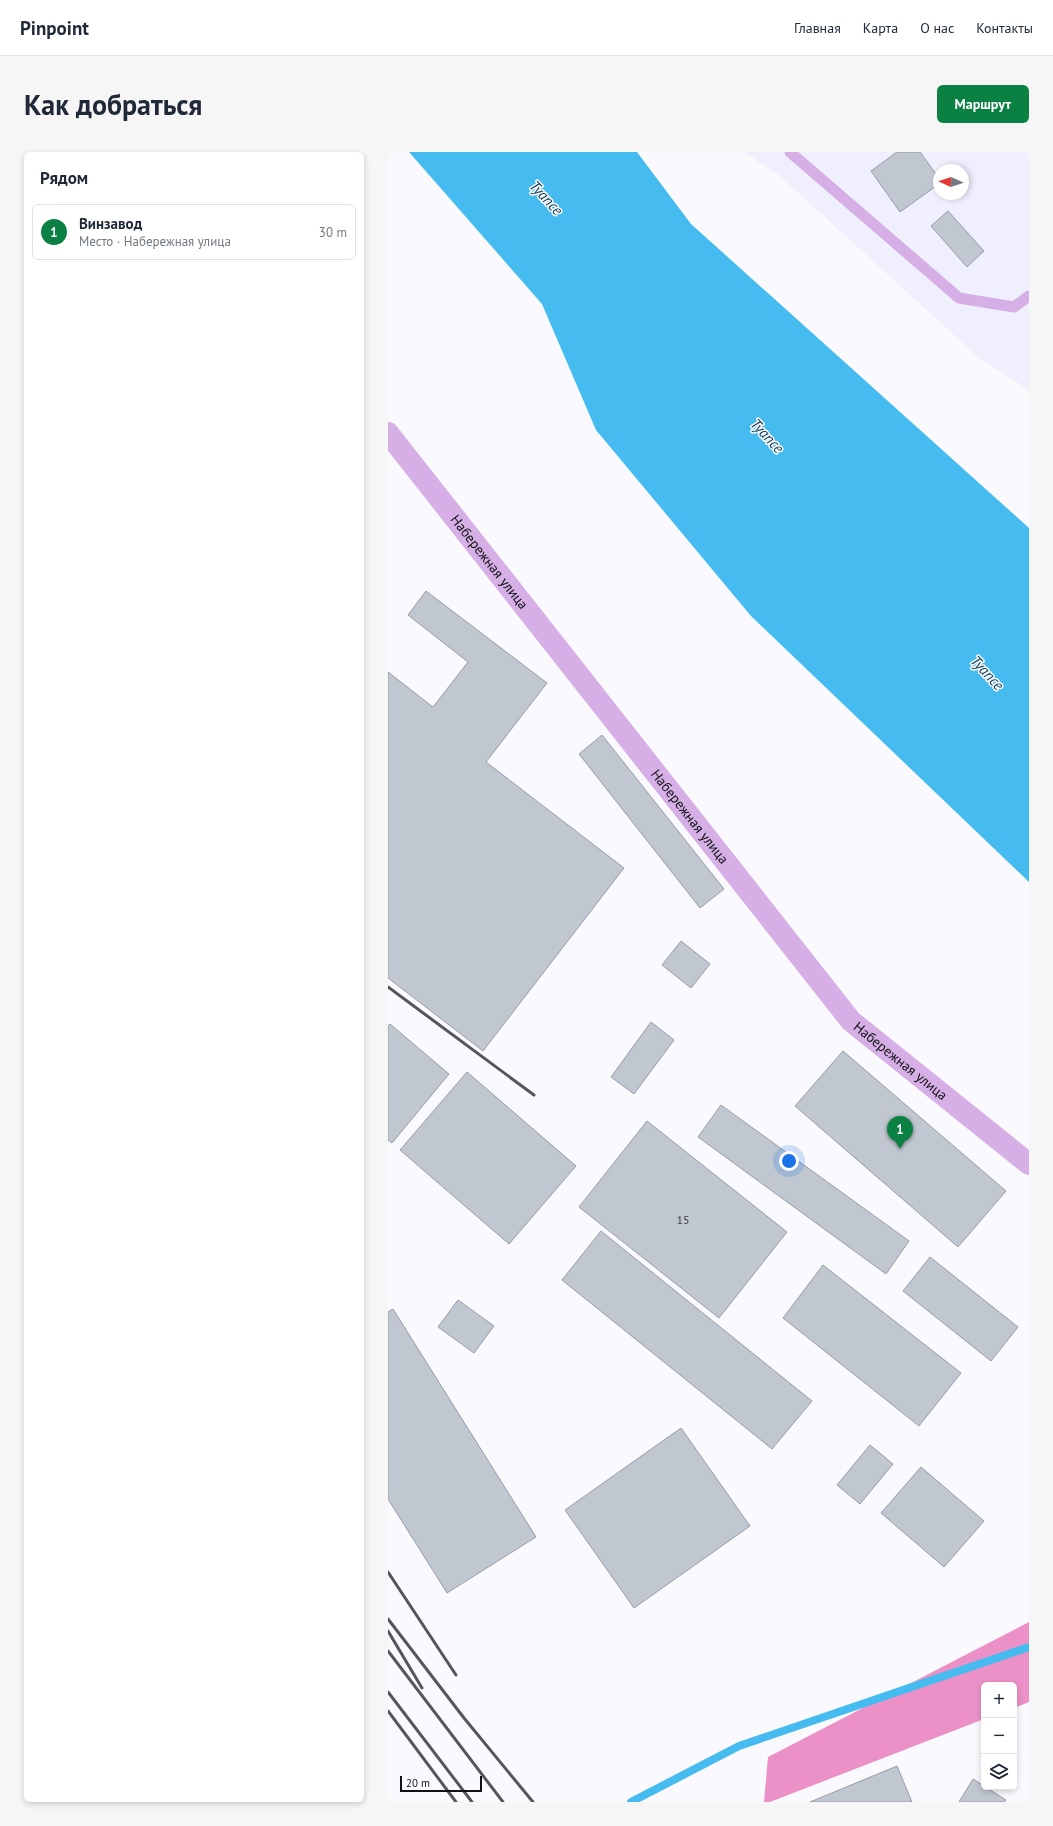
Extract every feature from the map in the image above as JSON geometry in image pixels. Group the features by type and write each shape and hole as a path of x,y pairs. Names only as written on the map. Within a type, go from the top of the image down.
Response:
{"street":[{"name":"Набережная улица","path":"388,433 851,1021 1029,1164"}],"lane":[{"path":"790,152 959,298 1014,307 1029,296"}],"shaded area":[{"path":"744,152 1029,152 1029,390 979,358 780,176"},
{"path":"1029,1622 1029,1702 1017,1707 1017,1682 981,1682 981,1720 770,1802 764,1802 768,1757"}],"water":[{"name":"Туапсе","path":"409,152 637,152 691,224 1029,528 1029,882 751,616 596,430 542,304"}],"building":[{"path":"897,152 920,152 933,170 933,188 900,212 871,171"},
{"path":"948,211 984,251 967,267 931,226"},
{"path":"426,591 547,683 486,762 624,868 483,1051 388,978 388,672 433,707 468,662 408,615"},
{"path":"602,735 724,889 700,908 579,754"},
{"path":"681,941 710,964 691,988 662,965"},
{"path":"651,1022 674,1040 634,1094 611,1077"},
{"path":"390,1024 449,1074 392,1143 388,1140 388,1026"},
{"path":"843,1051 1006,1191 958,1247 795,1106"},
{"path":"467,1072 576,1166 509,1244 400,1150"},
{"path":"721,1105 909,1241 886,1274 698,1137"},
{"path":"647,1121 787,1232 719,1318 579,1207"},
{"path":"601,1231 812,1401 772,1449 562,1280"},
{"path":"930,1257 1018,1327 991,1361 903,1291"},
{"path":"823,1265 961,1373 919,1426 783,1318"},
{"path":"458,1300 494,1326 474,1353 438,1327"},
{"path":"393,1309 536,1537 447,1593 388,1499 388,1312"},
{"path":"681,1428 750,1526 634,1608 565,1510"},
{"path":"870,1445 893,1464 860,1504 837,1485"},
{"path":"921,1467 984,1521 944,1567 881,1513"},
{"path":"897,1766 912,1802 810,1802"},
{"path":"973,1779 981,1784 981,1790 990,1790 1006,1800 1004,1802 959,1802"}],"waterway":[{"path":"631,1802 739,1746 1029,1647"}],"railway":[{"path":"388,987 534,1095"},
{"path":"388,1572 456,1675"},
{"path":"388,1619 464,1718 533,1802"},
{"path":"388,1631 422,1688"},
{"path":"388,1651 503,1802"},
{"path":"388,1692 472,1802"},
{"path":"388,1711 456,1802"}],"place":[{"name":"Винзавод","path":"900,1149"}]}
